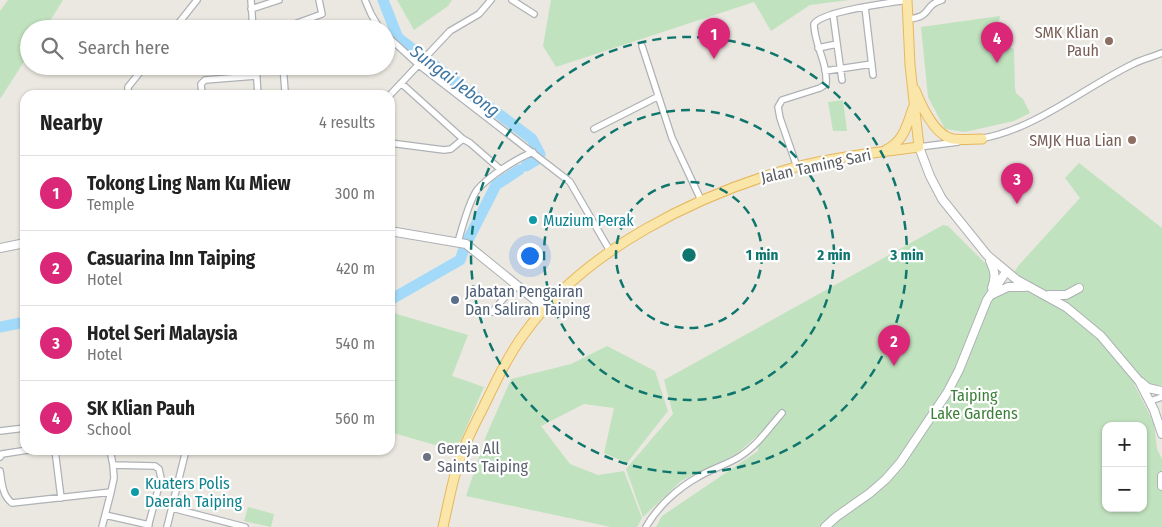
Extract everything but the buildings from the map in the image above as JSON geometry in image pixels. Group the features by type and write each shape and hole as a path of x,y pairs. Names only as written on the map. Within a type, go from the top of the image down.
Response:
{"main road":[{"path":"907,0 912,83 919,147"},
{"path":"912,83 917,96 939,132 945,137 953,139 982,139"},
{"path":"882,152 896,145 902,137 914,107"},
{"name":"Jalan Taming Sari","path":"443,527 459,462 510,355 524,333 575,278 610,251 639,233 701,200 747,182 797,167 919,147"}],"street":[{"path":"181,20 197,0"},
{"path":"251,0 252,20"},
{"path":"251,10 280,0"},
{"path":"306,20 322,14 319,0"},
{"path":"365,0 375,20"},
{"path":"395,90 450,31 479,14 491,0"},
{"path":"512,0 534,14"},
{"path":"797,167 778,107 782,100 820,88 826,84 825,71 818,48 814,24 816,20 833,14 907,0"},
{"path":"928,0 929,8"},
{"path":"908,19 922,17 933,4 942,0"},
{"path":"865,7 873,76"},
{"path":"833,14 842,80"},
{"path":"395,43 418,65 570,182 610,251"},
{"path":"818,48 837,44"},
{"path":"642,46 672,138 701,200"},
{"path":"1162,53 1134,63 1020,128 982,139 919,147 930,176 942,199 987,255 1006,272 1030,288 1045,294 1066,307 1102,336 1139,381 1150,401 1162,434"},
{"path":"825,71 872,64"},
{"path":"128,90 128,87 138,75"},
{"path":"284,75 285,90"},
{"path":"202,90 201,84 204,80 256,76 257,90"},
{"path":"401,83 463,139 501,170"},
{"path":"594,129 657,96"},
{"path":"395,144 444,150 451,149 463,139"},
{"path":"458,242 464,219 477,191 501,170 532,152"},
{"path":"395,232 458,242 471,247 546,308"},
{"path":"0,248 20,244"},
{"path":"825,527 870,493 900,463 947,393 995,281 995,272 987,255"},
{"path":"989,297 1006,272"},
{"path":"492,312 516,284"},
{"path":"989,297 1008,287 1030,288"},
{"path":"1045,294 1062,296 1080,288"},
{"path":"1139,381 1148,388 1162,392"},
{"path":"1150,401 1162,397"},
{"path":"646,527 655,513 687,484 698,476 740,456 752,447 782,413"},
{"path":"0,431 20,429"},
{"path":"0,457 2,454 20,451"},
{"path":"56,455 61,498"},
{"path":"102,527 114,478 111,455"},
{"path":"167,527 185,455"},
{"path":"105,515 149,526 161,478 159,469 155,466 113,465"},
{"path":"0,471 6,499 12,503 111,492"},
{"path":"1162,476 1162,486"},
{"path":"172,508 245,527"}],"green space":[{"path":"8,0 63,0 51,20 20,20 20,68 0,99 0,11"},
{"path":"397,0 452,0 448,6 414,30"},
{"path":"551,0 849,0 810,5 771,31 754,2 556,67 543,46"},
{"path":"1000,16 998,31 1000,42 1014,49 1016,93 1023,99 1030,113 1014,121 965,132 945,129 928,97 921,27"},
{"path":"843,100 847,131 833,131 828,102"},
{"name":"Taiping Lake Gardens","path":"1079,163 1162,228 1162,385 1134,384 1154,423 1157,449 1162,459 1162,527 656,527 662,516 758,451 757,436 738,453 681,481 643,517 626,469 673,414 664,380 943,225 948,226 1007,285 1018,266 1080,198 1065,178"},
{"path":"395,313 468,335 452,376 484,387 456,451 395,433"},
{"path":"607,346 655,371 668,411 627,463 604,453 614,408 584,404 541,426 570,464 598,475 624,471 642,518 637,527 611,527 466,496 486,436 511,379 571,364"},
{"path":"248,507 274,514 271,527 244,521"}],"waterway":[{"name":"Sungai Jebong","path":"383,0 391,20"},
{"name":"Sungai Jebong","path":"395,30 398,38 532,139 540,154"},
{"name":"Sungai Jebong","path":"526,166 538,159"},
{"name":"Sungai Jebong","path":"467,242 496,185 519,170"},
{"name":"Sungai Jebong","path":"395,297 460,260 464,249"},
{"name":"Sungai Jebong","path":"0,327 20,323"}],"place":[{"name":"SMK Klian Pauh","path":"1109,41"},
{"name":"Tokong Ling Nam Ku Miew","path":"714,59"},
{"name":"SK Klian Pauh","path":"997,63"},
{"name":"SMJK Hua Lian","path":"1132,140"},
{"name":"Hotel Seri Malaysia","path":"1017,204"},
{"name":"Muzium Perak","path":"533,220"},
{"name":"Jabatan Pengairan Dan Saliran Taiping","path":"455,300"},
{"name":"Casuarina Inn Taiping","path":"894,366"},
{"name":"Gereja All Saints Taiping","path":"427,457"},
{"name":"Kuaters Polis Daerah Taiping","path":"135,492"}]}
